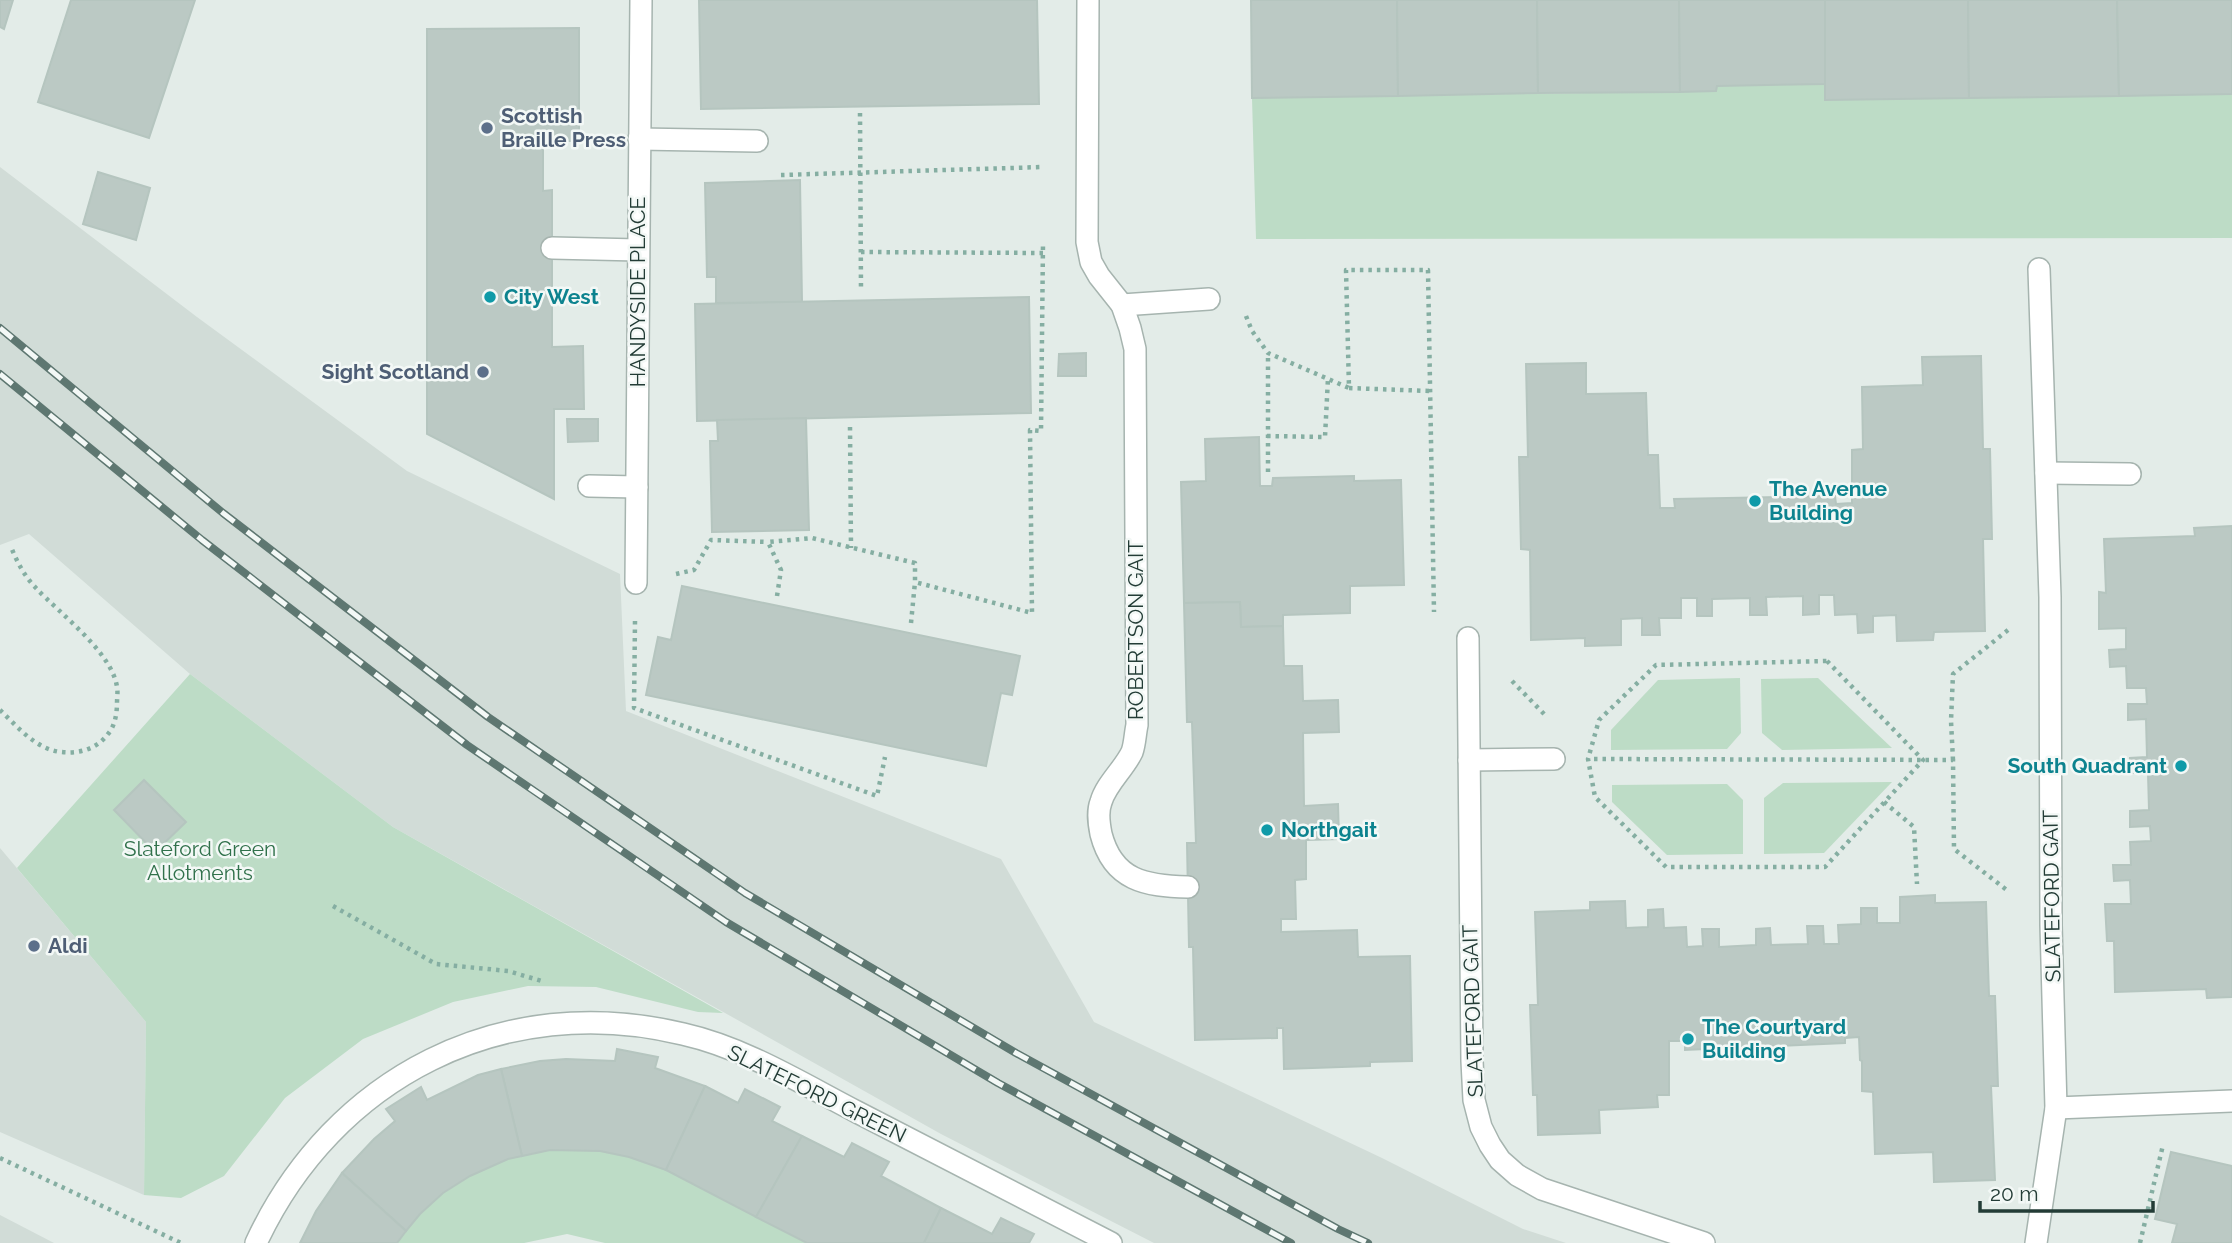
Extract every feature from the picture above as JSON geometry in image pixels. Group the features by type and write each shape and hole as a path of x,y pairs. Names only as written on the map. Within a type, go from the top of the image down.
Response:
{"street":[{"name":"HANDYSIDE PLACE","path":"636,583 641,0"},
{"name":"ROBERTSON GAIT","path":"1088,0 1087,242 1091,262 1122,305 1135,349 1137,726 1133,751 1101,801 1099,822 1104,845 1115,863 1132,878 1154,886 1188,887"},
{"path":"639,139 757,141"},
{"path":"552,248 638,250"},
{"name":"SLATEFORD GAIT","path":"2036,1243 2056,1108 2051,925 2050,597 2039,269"},
{"path":"1122,305 1209,299"},
{"path":"2046,473 2130,474"},
{"path":"589,486 637,487"},
{"name":"SLATEFORD GAIT","path":"1468,638 1472,1061 1475,1100 1481,1127 1500,1160 1517,1175 1542,1189 1704,1243"},
{"path":"1469,760 1554,759"},
{"name":"SLATEFORD GREEN","path":"256,1243 280,1195 302,1163 354,1109 386,1085 415,1067 471,1042 547,1025 604,1023 652,1027 686,1034 761,1063 1111,1243"},
{"path":"2056,1108 2232,1101"}],"path":[{"path":"860,113 861,291"},
{"path":"1043,155 1043,179"},
{"path":"778,176 1043,167"},
{"path":"915,582 1032,612 1030,430 1041,431 1043,241"},
{"path":"861,252 1043,253"},
{"path":"1349,388 1346,270 1428,270 1434,638 1468,638 1551,722"},
{"path":"1209,299 1239,298 1252,331 1268,353 1349,388 1430,391"},
{"path":"1268,353 1268,472"},
{"path":"1268,436 1325,437 1328,378"},
{"path":"850,427 851,548"},
{"path":"885,757 877,796 634,708 636,583 694,570 711,540 768,542 812,538 915,563 911,623"},
{"path":"768,542 781,570 777,596"},
{"path":"0,710 29,738 51,751 75,753 96,746 110,733 117,713 117,686 108,663 58,608 35,588 17,563 11,547"},
{"path":"2050,597 1953,674 1951,721 1954,849 2051,925"},
{"path":"1827,661 1923,760 1825,867 1666,867 1595,797 1588,759 1599,720 1656,665 1827,661"},
{"path":"1579,750 1588,759"},
{"path":"1554,759 1953,760"},
{"path":"1884,802 1914,827 1917,884"},
{"path":"333,906 436,964 508,971 576,992 604,1023"},
{"path":"2140,1243 2172,1104"},
{"path":"0,1158 181,1243"}],"shaded area":[{"path":"0,167 197,317 407,471 620,574 626,711 1001,859 1094,1022 1382,1158 1523,1229 1566,1243 1154,1243 941,1134 393,827 190,674 29,534 0,545"},
{"name":"Aldi","path":"0,848 146,1022 144,1195 0,1132"},
{"path":"0,1215 54,1243 0,1243"}],"green space":[{"path":"1825,84 2232,94 2232,238 1256,239 1252,98 1716,91 1717,86"},
{"name":"Slateford Green Allotments","path":"190,674 393,827 723,1013 698,1012 596,987 528,986 453,1002 363,1039 285,1098 224,1176 181,1198 144,1195 146,1022 17,868"},
{"path":"1740,678 1741,733 1727,749 1611,750 1611,730 1658,680"},
{"path":"1818,678 1892,748 1782,750 1762,733 1761,679"},
{"path":"1892,782 1824,853 1764,854 1764,798 1783,783"},
{"path":"1727,784 1743,800 1743,854 1667,855 1612,802 1612,785"},
{"path":"550,1150 600,1151 629,1157 666,1170 807,1243 605,1243 567,1234 524,1243 397,1243 420,1214 443,1193 470,1176 508,1159"}],"building":[{"path":"0,0 13,0 4,29 0,27"},
{"path":"71,0 195,0 149,138 38,102"},
{"path":"699,0 1037,0 1039,104 701,109"},
{"path":"1251,0 1397,0 1398,96 1252,98"},
{"path":"1397,0 1537,0 1538,93 1398,96"},
{"path":"1537,0 1679,0 1680,92 1538,93"},
{"path":"1679,0 1825,0 1825,84 1717,86 1716,91 1680,92"},
{"path":"1825,0 1968,0 1969,98 1825,100"},
{"path":"1968,0 2117,0 2119,96 1969,98"},
{"path":"2117,0 2232,0 2232,94 2119,96"},
{"name":"City West","path":"579,28 579,141 543,141 543,191 552,190 552,347 583,346 584,409 554,409 554,499 427,434 427,29"},
{"path":"98,172 150,188 136,240 83,224"},
{"path":"800,180 802,302 716,303 716,277 707,277 705,183"},
{"path":"1029,297 1031,413 697,421 695,304"},
{"path":"1086,353 1086,376 1058,376 1059,354"},
{"name":"The Avenue Building","path":"1981,356 1983,449 1990,449 1992,539 1983,539 1985,631 1934,632 1933,640 1897,641 1896,615 1873,616 1873,632 1858,633 1857,614 1835,615 1834,595 1819,595 1819,614 1803,615 1803,596 1766,597 1767,615 1750,615 1750,598 1712,599 1712,616 1697,616 1697,598 1681,598 1681,618 1659,618 1660,635 1642,635 1642,618 1621,619 1621,645 1585,646 1585,638 1531,640 1530,550 1521,549 1519,457 1528,457 1526,364 1586,363 1586,394 1646,393 1648,455 1658,455 1660,508 1675,508 1674,499 1835,496 1836,504 1852,503 1852,450 1863,449 1862,387 1923,385 1922,357"},
{"path":"806,418 809,530 712,532 710,441 718,441 717,420"},
{"path":"567,419 598,419 598,441 568,442"},
{"path":"1259,437 1260,486 1272,486 1273,478 1354,476 1354,481 1401,480 1404,585 1350,586 1350,613 1283,615 1283,626 1241,627 1240,602 1184,603 1181,482 1206,481 1205,439"},
{"name":"South Quadrant","path":"2232,526 2232,997 2207,998 2206,989 2115,992 2114,941 2107,941 2105,904 2131,904 2130,880 2114,881 2113,865 2131,865 2130,842 2151,841 2150,826 2130,827 2130,811 2149,810 2148,773 2130,773 2130,758 2147,757 2146,719 2128,720 2128,704 2147,704 2146,688 2127,688 2126,666 2110,667 2109,650 2126,649 2126,628 2099,629 2099,592 2106,593 2104,539 2195,536 2194,528"},
{"path":"682,586 1020,656 1012,695 1001,693 986,766 646,695 658,637 671,640"},
{"name":"Northgait","path":"1240,602 1241,627 1283,626 1284,666 1302,666 1303,701 1338,700 1339,732 1303,733 1304,806 1338,804 1339,839 1306,840 1306,879 1295,880 1296,919 1281,919 1281,932 1357,930 1358,957 1410,956 1412,1061 1370,1062 1370,1066 1284,1069 1283,1028 1277,1028 1277,1038 1195,1040 1193,947 1189,947 1187,843 1196,843 1192,722 1187,722 1184,603"},
{"path":"144,780 186,822 155,852 114,810"},
{"name":"The Courtyard Building","path":"1935,895 1935,903 1986,902 1989,996 1995,996 1998,1086 1991,1086 1995,1180 1934,1182 1933,1152 1875,1154 1873,1092 1862,1091 1859,1037 1845,1038 1845,1043 1685,1050 1685,1041 1669,1041 1669,1095 1657,1095 1658,1107 1599,1110 1600,1133 1538,1135 1537,1095 1533,1095 1530,1005 1538,1005 1535,912 1590,910 1590,902 1625,901 1626,928 1648,927 1648,910 1663,909 1664,928 1686,927 1687,947 1703,946 1702,929 1719,929 1719,947 1756,945 1756,929 1770,928 1771,945 1808,944 1807,926 1823,926 1824,944 1839,944 1838,925 1861,924 1861,908 1877,908 1877,923 1900,923 1900,897"},
{"path":"617,1049 658,1057 655,1068 705,1086 666,1170 629,1157 600,1151 550,1150 522,1156 501,1069 566,1059 615,1061"},
{"path":"501,1069 522,1156 508,1159 470,1176 443,1193 406,1231 342,1173 395,1121 386,1109 421,1087 427,1100 478,1075"},
{"path":"705,1086 738,1103 745,1089 780,1107 772,1121 802,1136 756,1217 666,1170"},
{"path":"802,1136 844,1157 852,1143 889,1162 881,1176 941,1208 924,1243 807,1243 756,1217"},
{"path":"2171,1152 2232,1166 2232,1243 2172,1243 2177,1224 2155,1219"},
{"path":"342,1173 406,1231 397,1243 300,1243 316,1211"},
{"path":"941,1208 992,1234 1001,1218 1034,1234 1029,1243 924,1243"}],"railway":[{"path":"0,328 223,513 488,717 745,893 1016,1053 1368,1243"},
{"path":"0,374 202,540 467,745 726,922 998,1083 1291,1243"}],"place":[{"name":"Scottish Braille Press","path":"487,128"},
{"name":"City West","path":"490,297"},
{"name":"Sight Scotland","path":"483,372"},
{"name":"The Avenue Building","path":"1755,501"},
{"name":"South Quadrant","path":"2181,766"},
{"name":"Northgait","path":"1267,830"},
{"name":"Aldi","path":"34,946"},
{"name":"The Courtyard Building","path":"1688,1039"}]}
